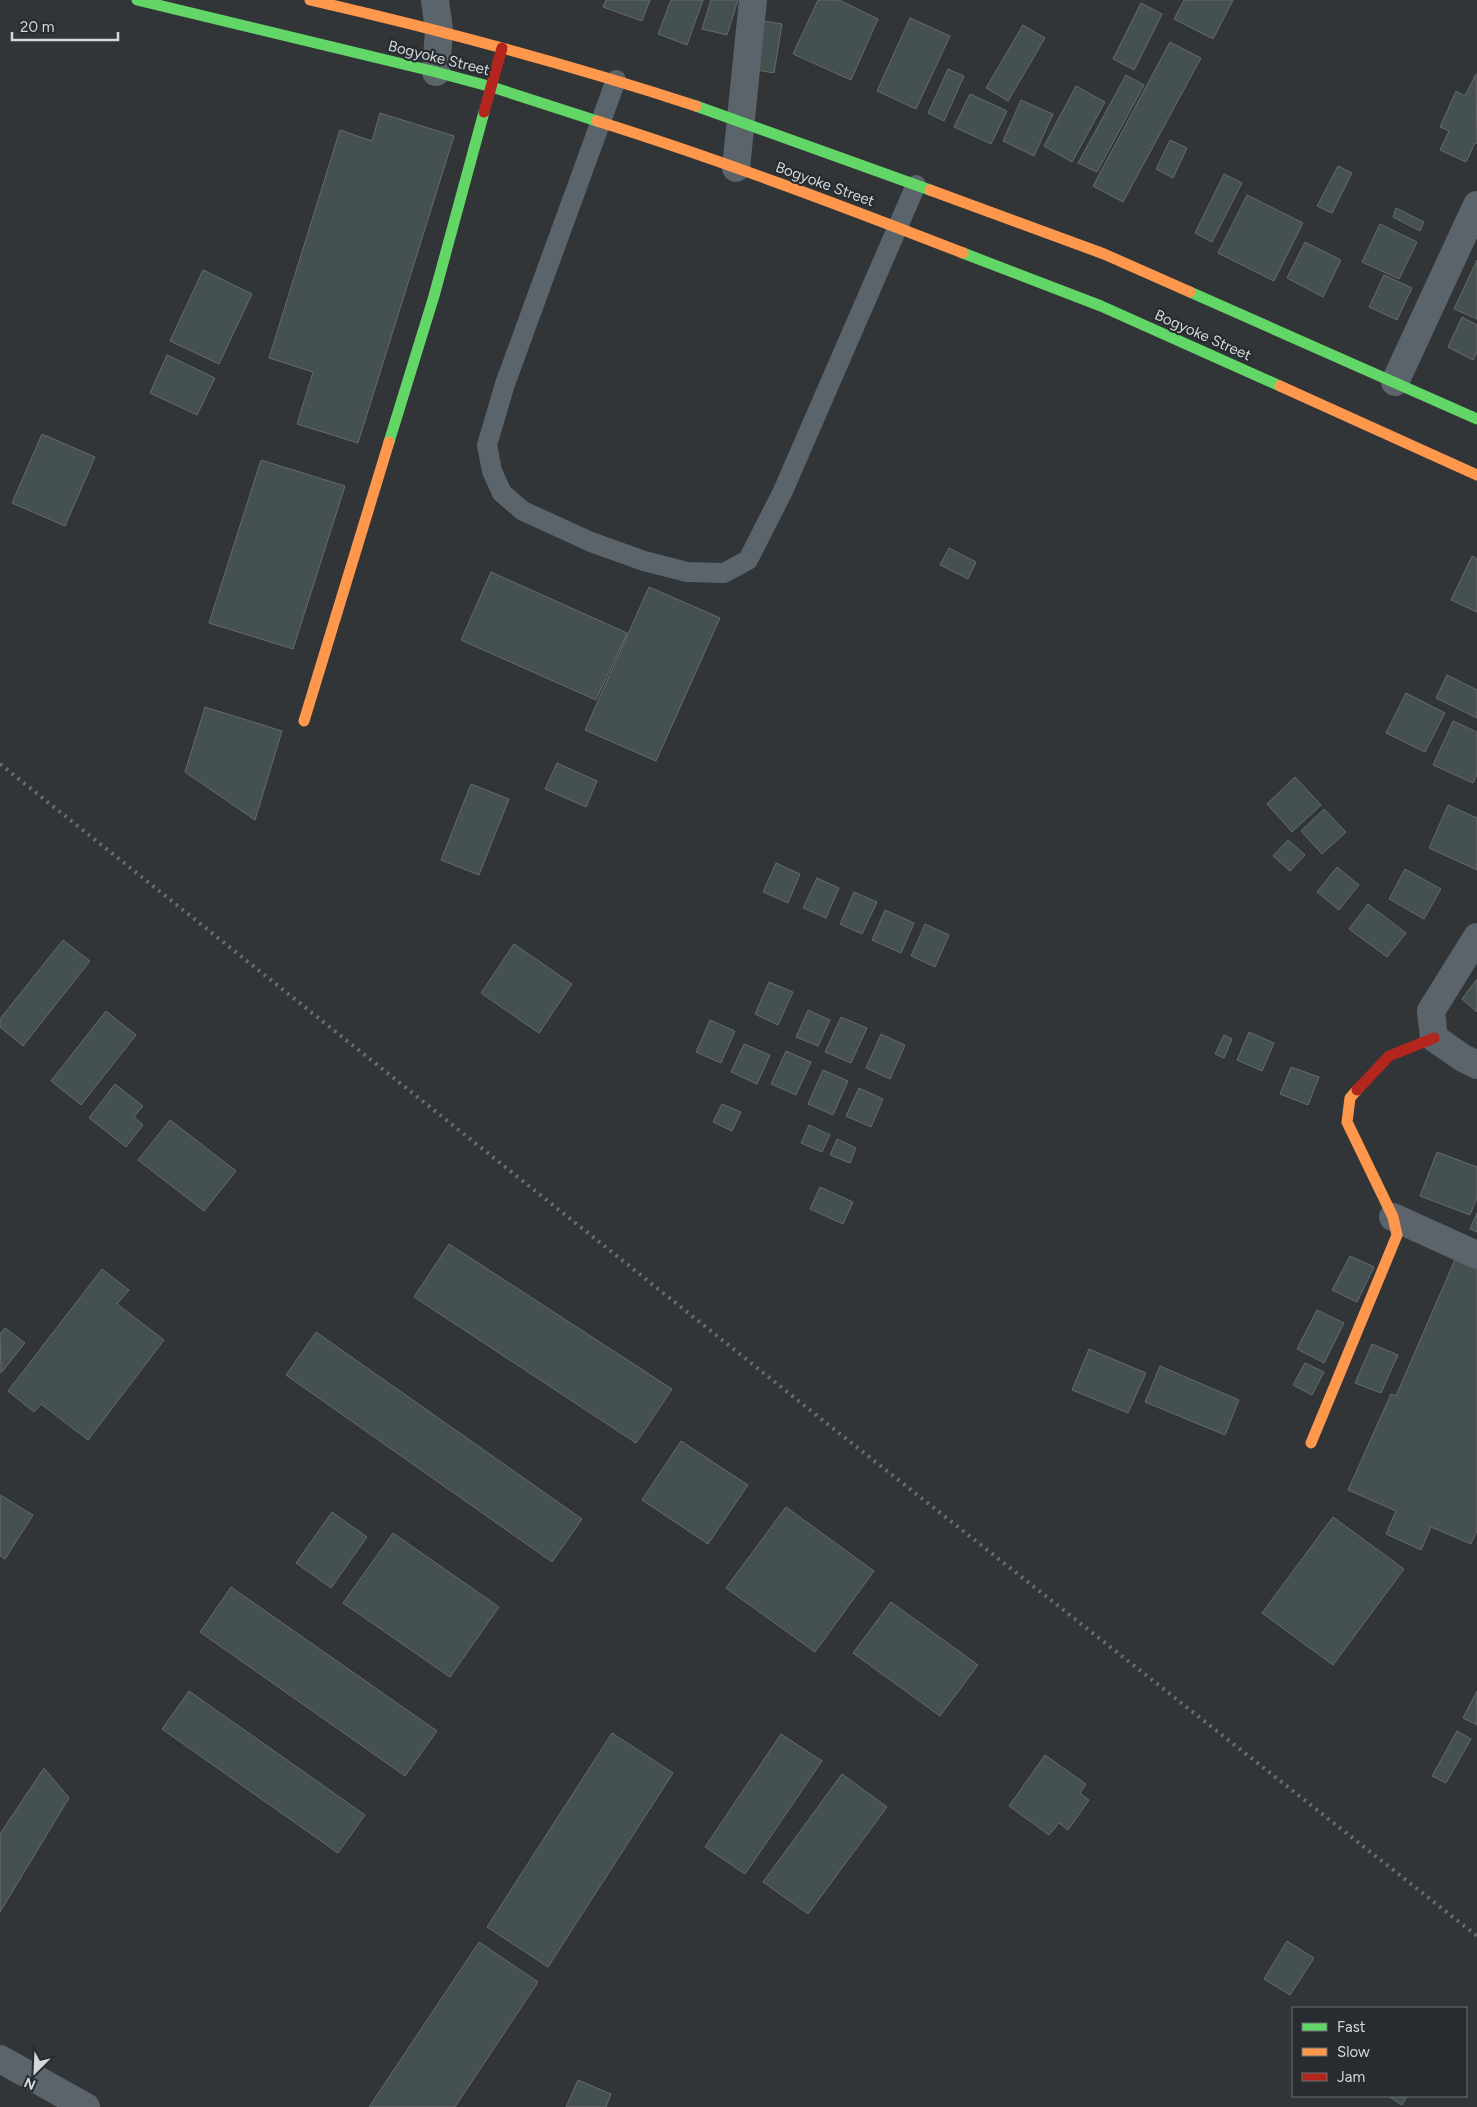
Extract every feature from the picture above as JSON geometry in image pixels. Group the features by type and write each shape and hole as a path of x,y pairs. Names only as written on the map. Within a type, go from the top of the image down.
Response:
{"main road":[{"name":"Bogyoke Street","path":"137,0 492,87 736,168 897,226 1101,306 1477,475"},
{"name":"Bogyoke Street","path":"310,0 439,30 616,80 741,121 1104,254 1477,419"},
{"path":"304,721 434,296 502,48"},
{"path":"1311,1443 1397,1235 1393,1217 1347,1122 1350,1098 1389,1056 1434,1038"}],"street":[{"path":"435,0 439,30 436,72"},
{"path":"736,168 753,0"},
{"path":"1395,382 1477,205"},
{"path":"1477,937 1431,1011 1434,1038 1463,1058 1477,1065"},
{"path":"1393,1217 1477,1255"},
{"path":"0,2059 86,2107"}],"lane":[{"path":"616,80 505,384 487,445 492,471 502,493 523,511 592,542 644,561 687,572 724,573 748,560 783,491 916,185"}],"building":[{"path":"606,0 650,0 642,21 603,7"},
{"path":"671,0 703,0 687,45 658,34"},
{"path":"711,0 738,0 727,35 702,29"},
{"path":"818,0 839,0 878,19 851,80 793,54"},
{"path":"1184,0 1233,0 1213,39 1174,19"},
{"path":"1141,3 1162,14 1134,70 1113,59"},
{"path":"910,18 950,36 916,109 877,91"},
{"path":"764,21 782,24 774,73 756,70"},
{"path":"1023,25 1045,38 1008,101 986,88"},
{"path":"1170,42 1201,58 1123,202 1093,186"},
{"path":"948,69 964,76 944,121 928,113"},
{"path":"1476,74 1477,144 1475,143 1466,162 1440,150 1449,131 1440,127 1456,91 1465,96"},
{"path":"1126,75 1144,85 1097,172 1078,163"},
{"path":"1076,86 1105,102 1072,162 1044,146"},
{"path":"970,94 1007,111 991,144 954,127"},
{"path":"1021,100 1053,114 1034,156 1003,141"},
{"path":"380,113 454,136 358,443 297,424 313,372 269,358 340,130 372,141"},
{"path":"1170,140 1187,148 1173,178 1156,169"},
{"path":"1338,166 1352,173 1332,213 1317,206"},
{"path":"1224,174 1242,183 1212,242 1195,233"},
{"path":"1247,195 1303,223 1274,281 1218,253"},
{"path":"1396,208 1424,222 1420,231 1393,217"},
{"path":"1380,224 1417,242 1399,279 1362,262"},
{"path":"1305,242 1341,260 1323,297 1287,278"},
{"path":"1477,260 1477,319 1454,309"},
{"path":"203,270 252,294 219,364 170,341"},
{"path":"1384,275 1412,288 1397,320 1369,307"},
{"path":"1462,317 1477,325 1477,352 1473,360 1448,347"},
{"path":"167,355 215,378 197,415 150,393"},
{"path":"42,434 95,457 65,526 12,503"},
{"path":"261,460 345,486 293,649 209,623"},
{"path":"949,548 976,562 968,579 940,565"},
{"path":"1472,556 1477,559 1477,612 1451,600"},
{"path":"491,572 627,633 596,700 461,640"},
{"path":"649,587 720,618 656,761 585,730"},
{"path":"1447,675 1477,690 1477,718 1436,698"},
{"path":"1406,693 1445,713 1425,752 1386,733"},
{"path":"205,707 282,731 255,820 185,772"},
{"path":"1453,721 1477,732 1477,774 1473,783 1433,765"},
{"path":"557,763 597,781 586,807 545,789"},
{"path":"1295,777 1321,805 1292,832 1267,804"},
{"path":"471,784 509,799 479,875 441,860"},
{"path":"1448,805 1477,818 1477,870 1429,848"},
{"path":"1324,809 1346,832 1322,854 1301,831"},
{"path":"1288,840 1305,855 1290,871 1273,856"},
{"path":"776,863 800,874 788,903 763,892"},
{"path":"1337,867 1359,885 1339,910 1317,892"},
{"path":"1405,869 1441,889 1424,919 1389,899"},
{"path":"817,878 839,888 826,918 803,908"},
{"path":"854,892 877,902 862,934 840,924"},
{"path":"1368,904 1406,933 1387,957 1349,929"},
{"path":"885,910 914,923 901,953 872,940"},
{"path":"925,924 949,935 935,967 911,956"},
{"path":"63,940 90,961 23,1046 0,1027 0,1019"},
{"path":"514,944 572,984 539,1033 481,993"},
{"path":"1477,979 1477,1012 1462,999"},
{"path":"769,982 793,992 778,1025 755,1014"},
{"path":"808,1010 830,1020 818,1046 796,1037"},
{"path":"106,1011 136,1035 81,1105 51,1081"},
{"path":"841,1017 867,1028 851,1063 825,1052"},
{"path":"710,1020 735,1031 721,1063 696,1052"},
{"path":"1249,1032 1274,1043 1262,1071 1237,1060"},
{"path":"881,1034 905,1045 890,1079 866,1068"},
{"path":"1224,1035 1232,1039 1224,1058 1215,1054"},
{"path":"744,1044 770,1055 757,1084 731,1072"},
{"path":"786,1051 811,1062 796,1095 771,1084"},
{"path":"1291,1067 1319,1077 1308,1105 1280,1094"},
{"path":"823,1070 848,1081 833,1115 808,1104"},
{"path":"115,1084 143,1106 134,1117 143,1125 126,1147 89,1118"},
{"path":"859,1088 883,1099 871,1127 846,1116"},
{"path":"722,1104 741,1112 732,1131 713,1122"},
{"path":"170,1120 236,1171 204,1211 138,1160"},
{"path":"809,1125 830,1135 822,1152 801,1143"},
{"path":"837,1139 856,1148 850,1163 830,1155"},
{"path":"1437,1152 1477,1167 1477,1198 1470,1215 1420,1196"},
{"path":"820,1187 853,1202 843,1224 810,1209"},
{"path":"1477,1213 1477,1232 1470,1229"},
{"path":"449,1244 672,1389 636,1443 414,1297"},
{"path":"1457,1255 1477,1263 1477,1531 1471,1544 1431,1527 1421,1550 1386,1534 1396,1511 1348,1490 1391,1394 1396,1396"},
{"path":"1350,1256 1374,1267 1357,1302 1332,1290"},
{"path":"102,1269 129,1290 117,1304 164,1340 88,1440 41,1404 34,1412 8,1391"},
{"path":"1317,1310 1344,1323 1324,1363 1297,1349"},
{"path":"5,1328 25,1343 1,1373 0,1334"},
{"path":"316,1332 582,1519 552,1562 286,1375"},
{"path":"1372,1344 1398,1355 1381,1393 1355,1383"},
{"path":"1089,1349 1146,1373 1128,1413 1072,1390"},
{"path":"1305,1363 1324,1372 1312,1395 1293,1385"},
{"path":"1160,1366 1239,1400 1225,1435 1145,1402"},
{"path":"681,1441 748,1485 708,1544 642,1500"},
{"path":"0,1495 33,1515 5,1559 0,1556"},
{"path":"786,1507 874,1571 815,1652 726,1588"},
{"path":"332,1512 367,1537 331,1588 296,1563"},
{"path":"1333,1517 1404,1569 1333,1665 1262,1613"},
{"path":"393,1533 499,1607 450,1677 343,1603"},
{"path":"231,1587 437,1731 405,1776 200,1632"},
{"path":"891,1602 978,1665 940,1716 853,1653"},
{"path":"189,1691 365,1815 338,1853 162,1729"},
{"path":"1477,1691 1477,1725 1463,1718"},
{"path":"1457,1731 1471,1739 1446,1783 1432,1776"},
{"path":"612,1733 673,1773 548,1967 487,1927"},
{"path":"781,1734 822,1761 745,1874 705,1847"},
{"path":"1045,1755 1086,1784 1080,1793 1089,1800 1068,1830 1059,1823 1049,1835 1009,1806"},
{"path":"44,1768 69,1798 0,1912 0,1834"},
{"path":"842,1774 887,1807 808,1914 763,1882"},
{"path":"1287,1941 1314,1958 1290,1995 1264,1979"},
{"path":"479,1942 538,1982 455,2107 369,2107"},
{"path":"578,2080 611,2094 606,2107 566,2107"},
{"path":"1390,2097 1406,2097 1402,2105"}],"railway":[{"path":"0,764 830,1426 1477,1936"}],"traffic: fast":[{"path":"137,0 436,72 492,87 597,121"},
{"path":"696,106 930,190"},
{"path":"389,442 434,296 484,112"},
{"path":"963,253 1101,306 1280,386"},
{"path":"1190,292 1477,419"}],"traffic: slow":[{"path":"310,0 408,23 504,49 696,106"},
{"path":"597,121 781,184 963,253"},
{"path":"930,190 1104,254 1190,292"},
{"path":"1280,386 1477,475"},
{"path":"304,721 389,442"},
{"path":"1311,1443 1397,1235 1393,1217 1347,1122 1350,1098 1357,1090"}],"traffic: jam":[{"path":"484,112 502,48"},
{"path":"1357,1090 1389,1056 1434,1038"}]}
